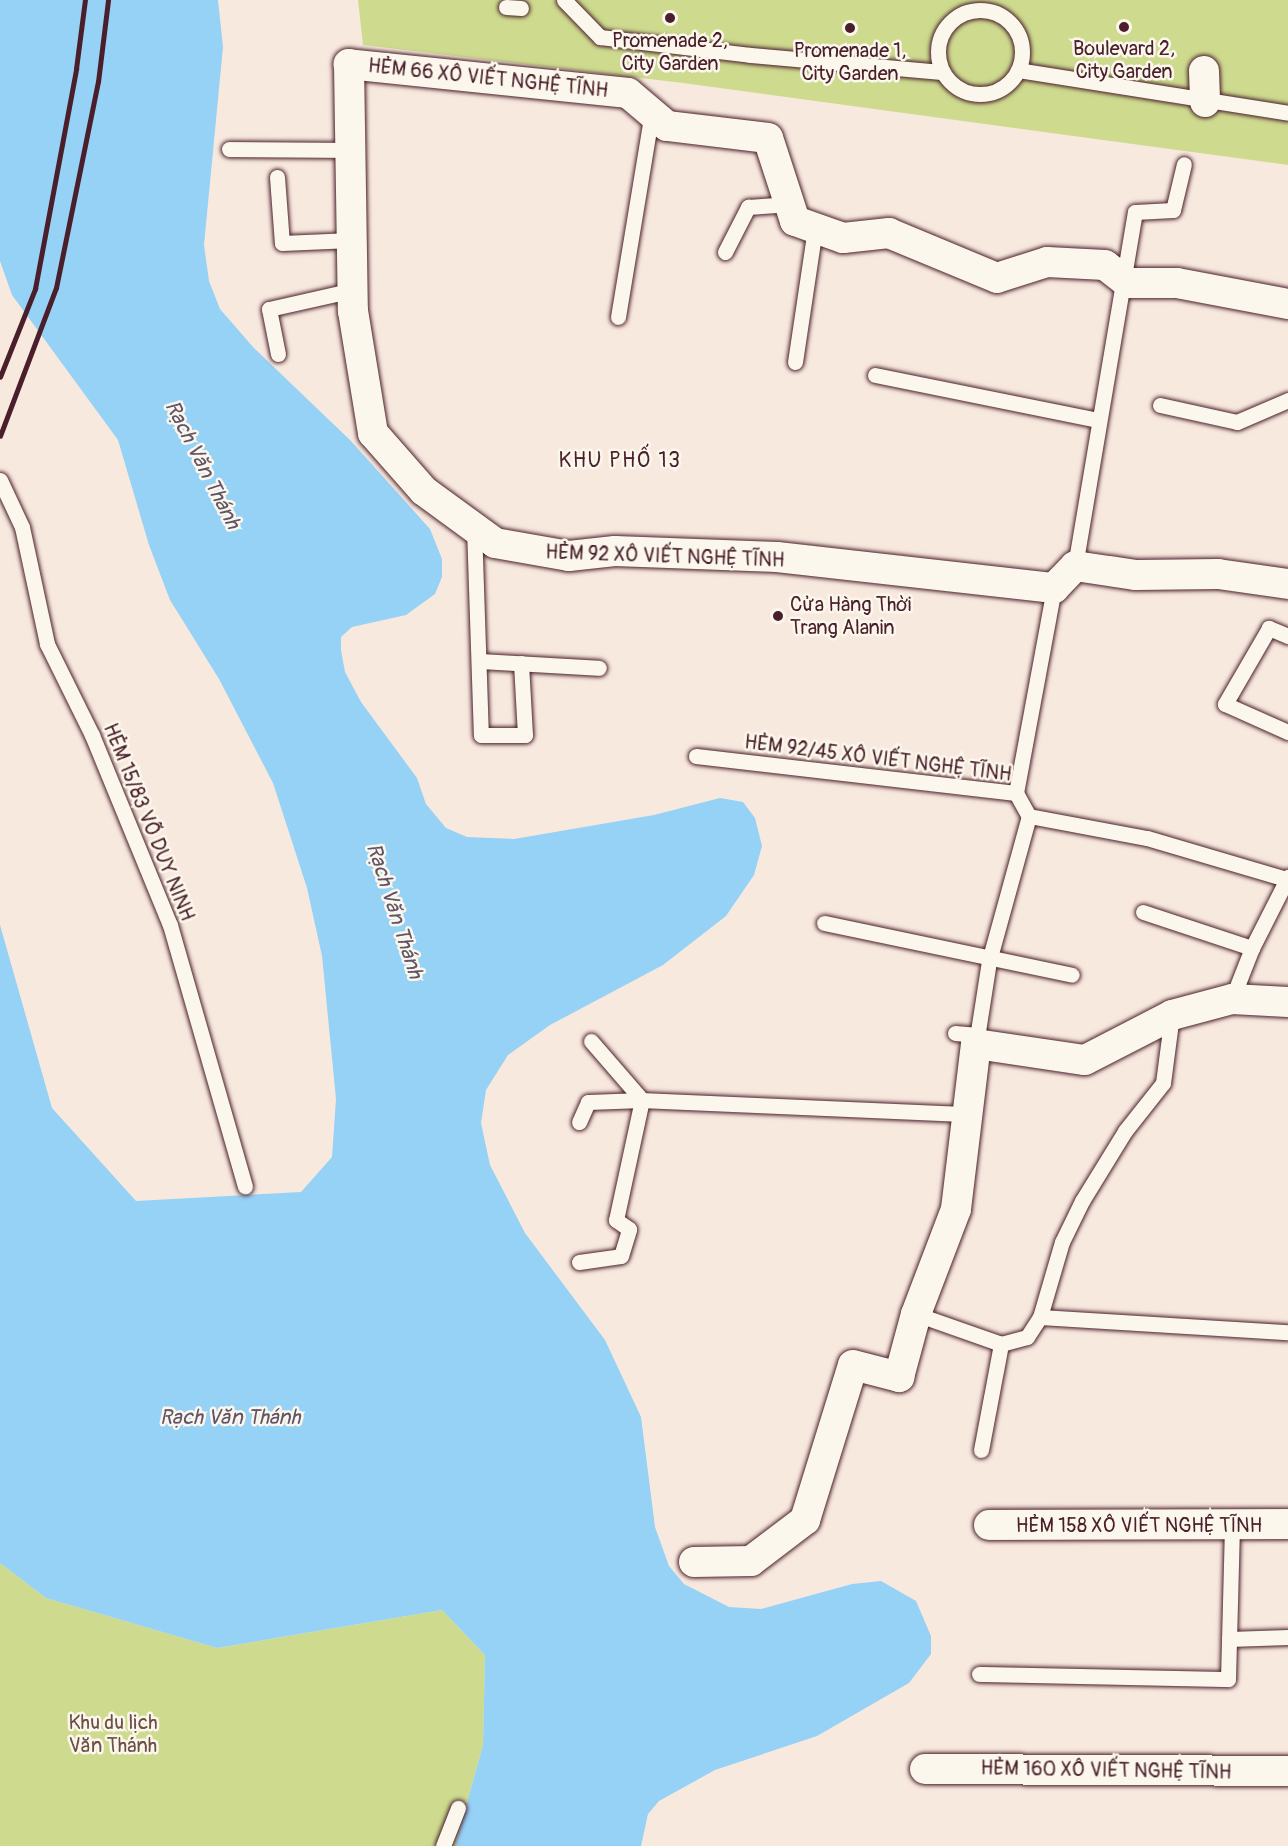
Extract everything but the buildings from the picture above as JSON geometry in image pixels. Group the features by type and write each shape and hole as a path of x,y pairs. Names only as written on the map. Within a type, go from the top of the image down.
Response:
{"street":[{"name":"HẺM 66 XÔ VIẾT NGHỆ TĨNH","path":"349,64 628,93 667,126 768,138 795,221 843,238 889,232 997,278 1047,262 1105,265 1128,283 1177,283 1288,304"},
{"name":"HẺM 92 XÔ VIẾT NGHỆ TĨNH","path":"349,64 353,290 373,433 424,491 495,543 548,554 615,551 777,557 1054,588"},
{"path":"1204,71 1205,102"},
{"path":"1054,588 1075,566 1137,575 1218,574 1288,584"},
{"path":"694,1562 751,1561 805,1520 853,1365 899,1377 916,1314 956,1209 968,1114 970,1037 1085,1060 1172,1015 1232,999 1288,1002"},
{"name":"HẺM 158 XÔ VIẾT NGHỆ TĨNH","path":"989,1525 1288,1524"},
{"name":"HẺM 160 XÔ VIẾT NGHỆ TĨNH","path":"925,1769 1288,1771"}],"lane":[{"path":"570,8 600,37 750,55 942,72"},
{"path":"979,10 1006,18 1016,29 1022,49 1018,70 1001,90 974,94 950,83 942,72 938,45 943,31 958,17 979,10"},
{"path":"1018,70 1205,102 1288,113"},
{"path":"618,318 652,112"},
{"path":"229,149 349,150"},
{"path":"1075,566 1135,212 1173,210 1184,164"},
{"path":"277,177 282,243 351,240"},
{"path":"725,252 748,207 790,204"},
{"path":"795,362 815,228"},
{"path":"278,354 269,309 353,290"},
{"path":"874,375 1099,420"},
{"path":"1160,405 1237,422 1288,400"},
{"name":"HẺM 15/83 VÕ DUY NINH","path":"0,480 22,527 47,644 92,735 170,925 245,1186"},
{"path":"474,527 481,735 525,735 521,663"},
{"path":"1016,793 1054,588"},
{"path":"1288,636 1269,628 1225,705 1288,732"},
{"path":"479,661 599,668"},
{"name":"HẺM 92/45 XÔ VIẾT NGHỆ TĨNH","path":"696,756 1016,793 1029,816"},
{"path":"970,1037 1029,816 1147,838 1287,878 1252,948 1232,999"},
{"path":"1143,912 1252,948"},
{"path":"825,923 989,961 1072,975"},
{"path":"916,1314 1000,1344 1027,1337 1040,1317 1062,1242 1082,1201 1125,1131 1163,1083 1172,1015"},
{"path":"591,1041 642,1100"},
{"path":"579,1122 588,1102 642,1100 968,1114"},
{"path":"579,1262 621,1256 628,1229 616,1220 642,1100"},
{"path":"1040,1317 1288,1332"},
{"path":"981,1450 1000,1344"},
{"path":"979,1674 1228,1679 1232,1525"},
{"path":"1229,1639 1288,1637"},
{"path":"443,1846 458,1808"}],"green space":[{"path":"358,0 1288,0 1288,165 683,83 363,45"},
{"name":"Khu du lịch Văn Thánh","path":"0,1563 46,1598 217,1648 442,1610 485,1655 483,1745 455,1846 0,1846"}],"water":[{"name":"Rạch Văn Thánh","path":"0,0 218,0 223,47 204,245 209,281 220,309 253,347 350,440 430,529 442,559 442,577 435,594 406,615 352,627 341,637 341,650 345,672 361,702 417,778 426,804 446,828 467,837 514,839 654,815 720,798 743,802 755,818 762,846 754,875 726,916 663,965 550,1025 508,1055 486,1090 481,1123 490,1165 525,1233 605,1340 641,1417 655,1527 669,1566 684,1584 729,1607 761,1609 852,1584 881,1581 916,1601 931,1636 931,1654 909,1683 817,1736 715,1770 659,1801 648,1814 641,1846 455,1846 483,1745 485,1655 442,1610 217,1648 46,1598 0,1563 0,925 52,1108 136,1201 301,1192 332,1157 336,1099 322,956 307,888 273,783 219,679 170,600 149,545 118,440 12,295 0,261"}],"railway":[{"path":"0,377 35,289 76,69 85,0"},
{"path":"0,436 56,288 98,82 108,0"}],"place":[{"name":"Promenade 2, City Garden","path":"670,18"},
{"name":"Boulevard 2, City Garden","path":"1124,27"},
{"name":"Promenade 1, City Garden","path":"850,28"},
{"name":"Cửa Hàng Thời Trang Alanin","path":"778,616"}],"district":[{"name":"KHU PHỐ 13","path":"620,461"}]}
